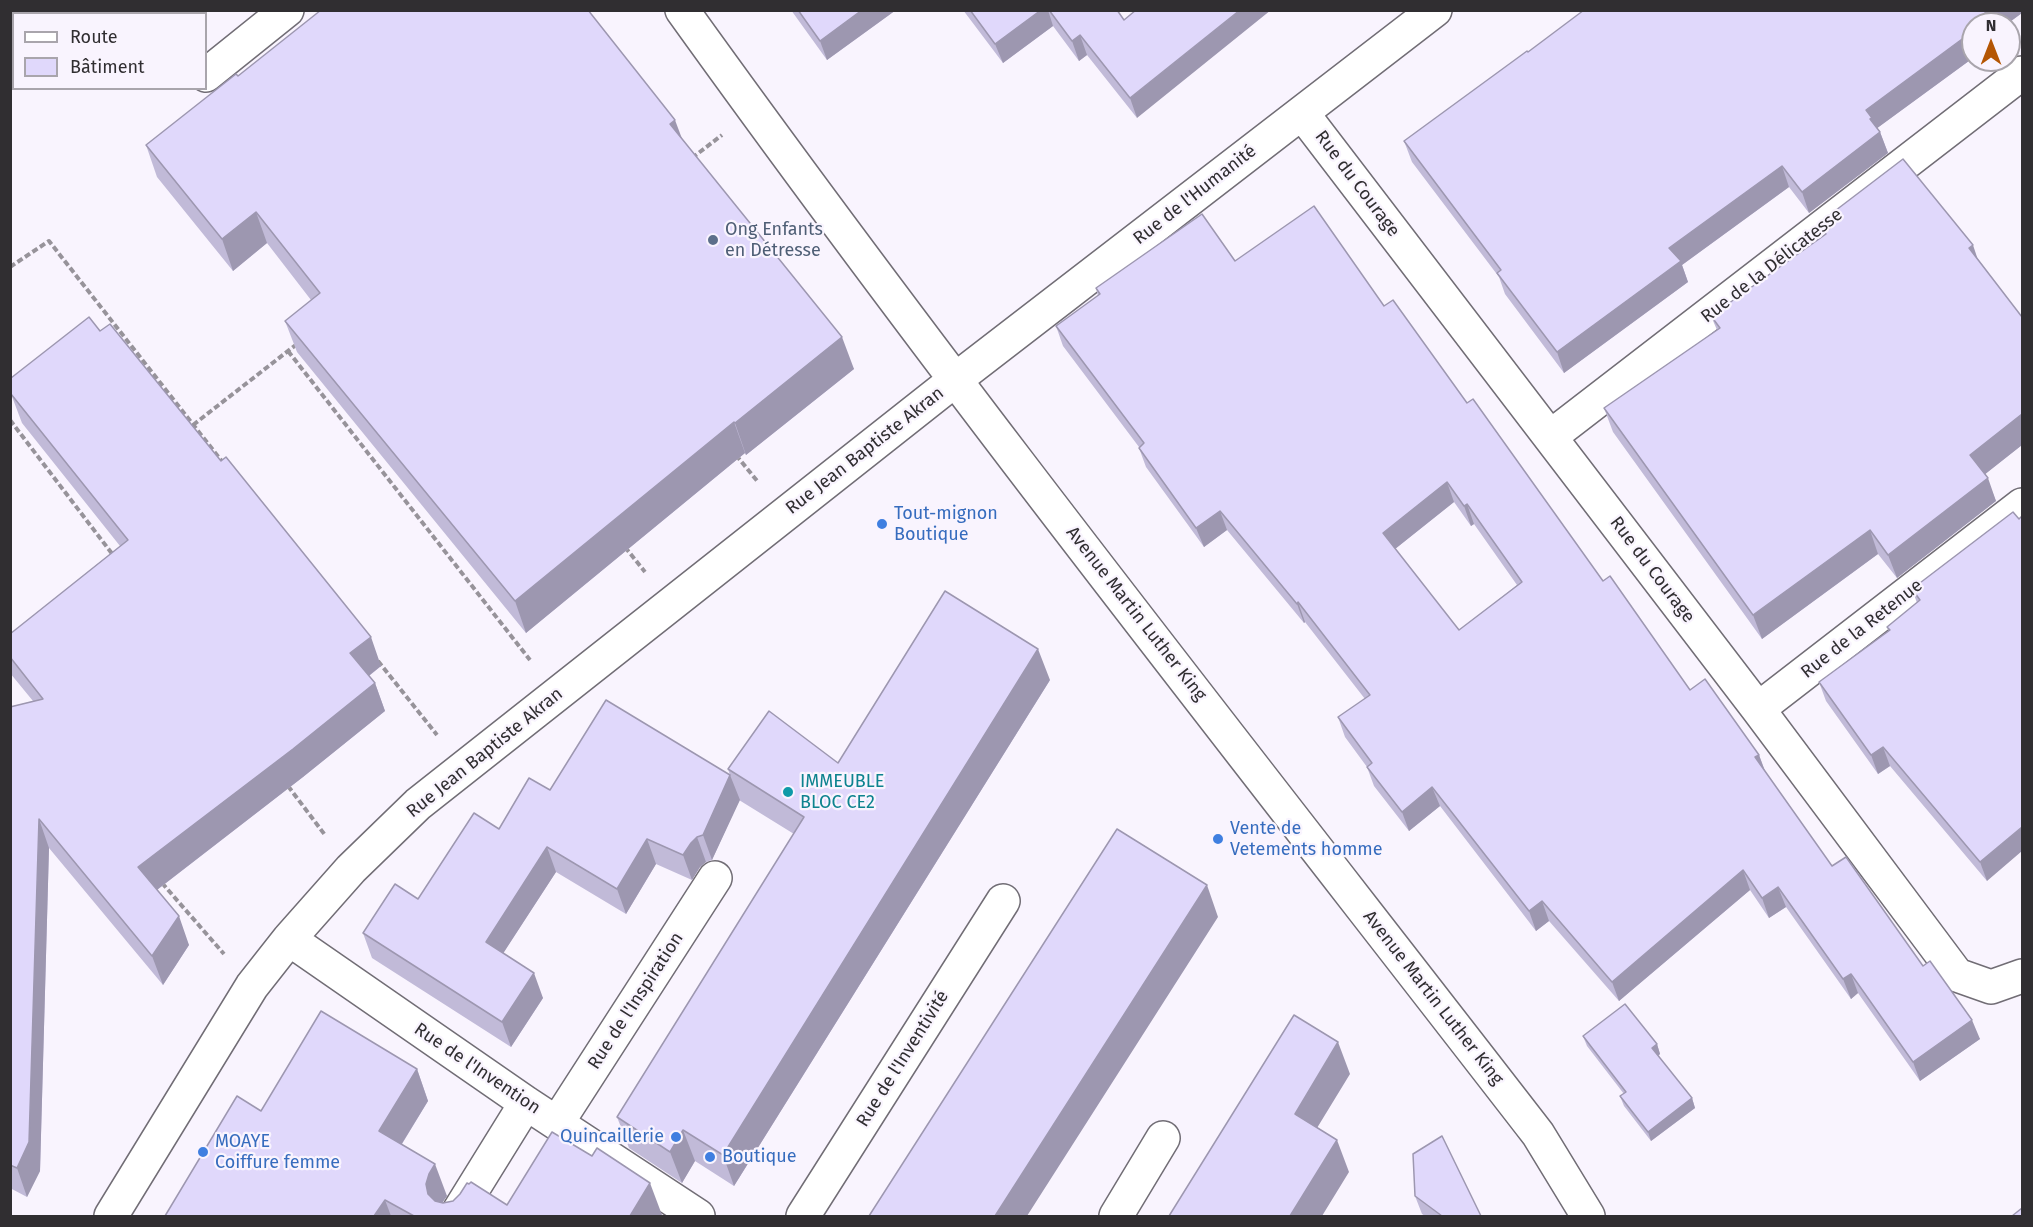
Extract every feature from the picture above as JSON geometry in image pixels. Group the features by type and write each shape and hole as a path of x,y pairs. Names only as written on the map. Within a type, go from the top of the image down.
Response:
{"street":[{"path":"207,74 287,10"},
{"name":"Avenue Martin Luther King","path":"682,10 806,182 955,380 1538,1134 1588,1216"},
{"name":"Rue de l'Humanité","path":"955,380 1435,10"},
{"name":"Rue de la Délicatesse","path":"1550,437 2022,73"},
{"name":"Rue du Courage","path":"1302,113 1758,709 1957,975 1991,987 2022,976"},
{"name":"Rue Jean Baptiste Akran","path":"111,1216 252,986 289,939 351,869 418,804 955,380"},
{"name":"Rue de la Retenue","path":"1758,709 2022,505"},
{"name":"Rue de l'Inspiration","path":"557,1123 715,878"},
{"name":"Rue de l'Inventivité","path":"803,1216 1003,901"},
{"name":"Rue de l'Invention","path":"289,939 526,1103 698,1216"},
{"path":"456,1216 526,1103"},
{"path":"1116,1216 1163,1138"}],"path":[{"path":"691,159 753,110"},
{"path":"10,267 49,241 228,469"},
{"path":"194,425 306,337"},
{"path":"288,351 557,695"},
{"path":"10,420 117,560"},
{"path":"733,452 784,516"},
{"path":"621,541 672,605"},
{"path":"375,656 463,769"},
{"path":"287,785 351,869"},
{"path":"159,879 252,986"}],"building":[{"path":"10,10 44,10 44,12 12,12 12,55 10,55"},
{"path":"321,10 588,10 675,120 670,124 842,337 515,601 285,321 320,293 256,212 222,239 146,145"},
{"path":"798,10 862,10 820,41"},
{"path":"970,10 1041,10 995,44"},
{"path":"1049,10 1117,10 1124,20 1136,10 1240,10 1130,98 1080,35 1072,41"},
{"path":"1584,10 1989,10 1986,12 1961,12 1961,40 1866,110 1880,132 1802,192 1782,166 1669,248 1681,261 1557,352 1497,273 1501,270 1404,141"},
{"path":"1903,159 1973,245 1969,248 2022,317 2022,414 1970,455 1988,478 1888,555 1870,530 1753,615 1604,408 1720,328 1711,316 1826,234 1825,232 1830,228 1823,220"},
{"path":"1314,206 1384,306 1393,300 1467,403 1473,399 1603,581 1610,576 1690,690 1705,679 1759,755 1755,757 1832,866 1846,857 1923,966 1930,961 1972,1020 1913,1062 1851,974 1843,979 1778,887 1762,898 1743,870 1612,982 1542,901 1529,911 1432,787 1402,812 1367,767 1372,763 1338,717 1370,695 1298,602 1297,604 1220,511 1196,528 1139,448 1144,443 1056,326 1100,294 1096,288 1202,214 1235,261","holes":["1447,482 1464,506 1467,504 1522,582 1459,630 1383,533"]},
{"path":"89,317 100,331 110,324 221,461 226,457 371,637 350,653 375,683 293,749 138,867 179,916 152,956 39,819 29,1142 17,1168 10,1165 10,707 43,699 10,657 10,634 128,540 11,394 11,378"},
{"path":"2013,512 2019,519 2022,516 2022,827 1980,862 1883,747 1871,755 1819,682 1890,630 1887,627 1920,600 1912,589"},
{"path":"945,591 1038,649 723,1155 683,1130 670,1152 617,1117 804,817 728,769 769,711 838,763"},
{"path":"606,700 730,775 703,835 691,843 683,855 647,839 617,889 547,847 486,942 534,973 502,1022 363,933 395,884 418,899 474,813 499,829 529,778 550,790"},
{"path":"1117,829 1207,885 995,1216 869,1216"},
{"path":"1625,1004 1657,1044 1652,1048 1692,1098 1648,1132 1620,1096 1626,1092 1583,1036"},
{"path":"321,1011 417,1069 379,1131 435,1164 426,1184 428,1194 435,1201 443,1203 453,1201 467,1183 471,1182 507,1205 552,1132 592,1156 597,1148 650,1183 630,1216 414,1216 385,1200 374,1216 165,1216 237,1096 261,1111"},
{"path":"1294,1015 1338,1042 1295,1114 1337,1140 1290,1216 1169,1216"},
{"path":"1442,1136 1481,1216 1442,1216 1415,1196 1413,1154"},
{"path":"2022,1208 2022,1216 2012,1216"}],"place":[{"name":"Ong Enfants en Détresse","path":"713,240"},
{"name":"Tout-mignon Boutique","path":"882,524"},
{"name":"IMMEUBLE BLOC CE2","path":"788,792"},
{"name":"Vente de Vetements homme","path":"1218,839"},
{"name":"Quincaillerie","path":"676,1137"},
{"name":"MOAYE Coiffure femme","path":"203,1152"},
{"name":"Boutique","path":"710,1157"}]}
